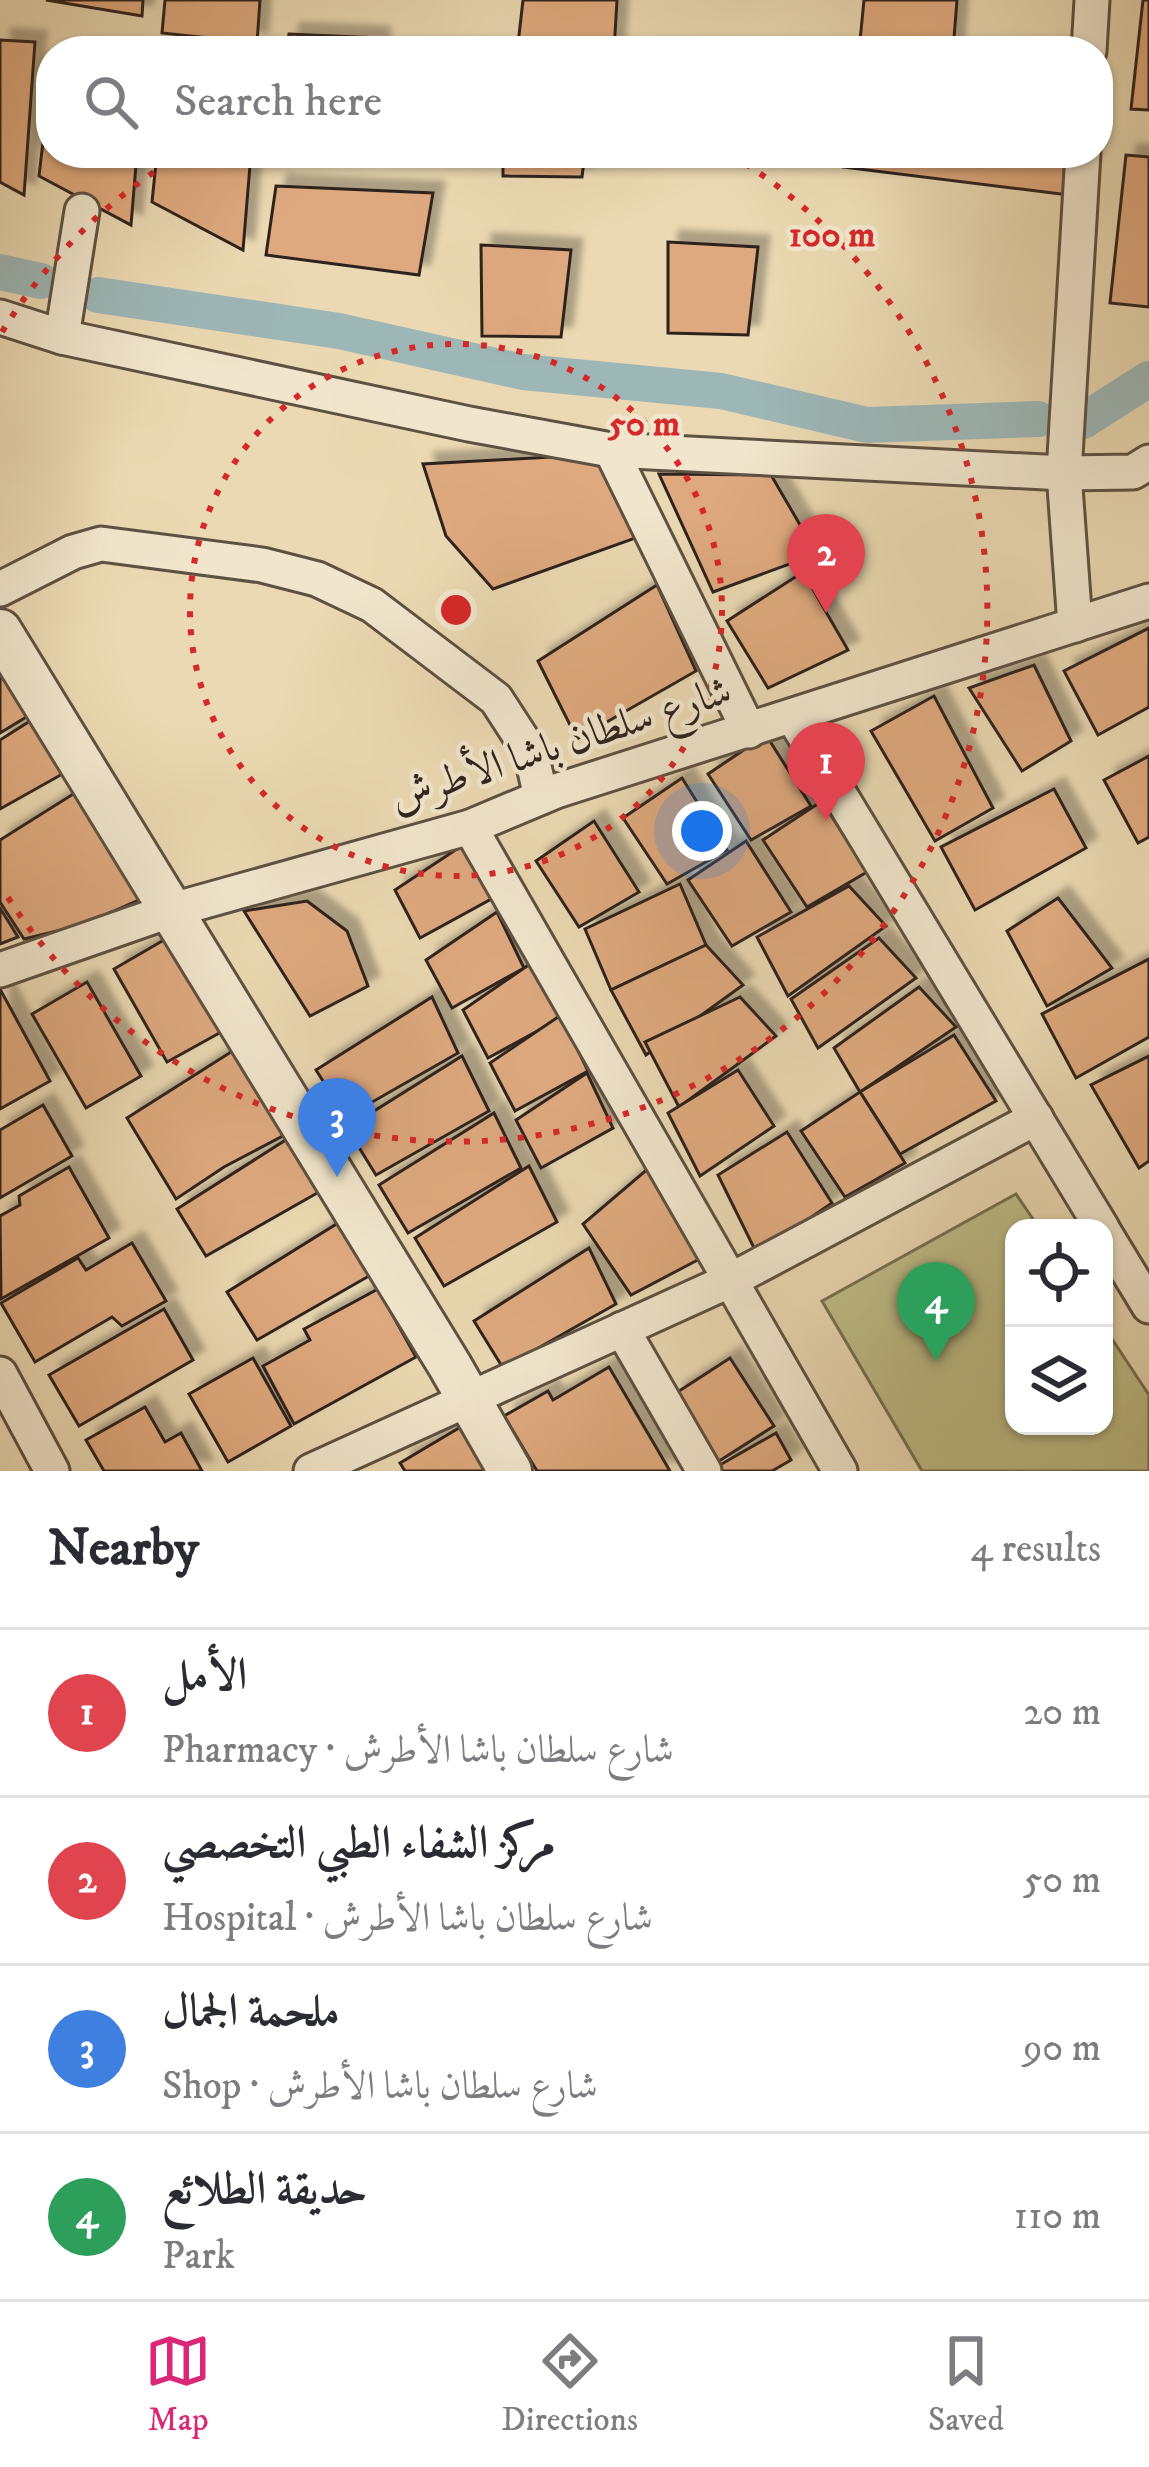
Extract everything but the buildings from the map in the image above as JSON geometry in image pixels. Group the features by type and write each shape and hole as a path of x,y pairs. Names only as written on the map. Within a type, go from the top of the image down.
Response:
{"street":[{"path":"1089,36 1091,0"},
{"path":"1075,625 1064,473 1082,168"},
{"path":"62,337 82,212"},
{"path":"0,316 62,337 610,450 1064,473 1133,472 1149,462"},
{"path":"610,450 749,731"},
{"path":"0,589 74,552 101,544 262,565 317,579 372,605 496,699 531,753 541,797"},
{"name":"شارع سلطان باشا الأطرش","path":"0,970 169,911 470,827 541,797 1149,601"},
{"path":"0,631 510,1471"},
{"path":"794,717 1096,1219"},
{"path":"470,827 840,1471"},
{"path":"310,1471 733,1279 1036,1118"},
{"path":"1113,1247 1149,1306"},
{"path":"622,1329 704,1471"},
{"path":"0,1374 52,1471"}],"shaded area":[{"path":"1016,1194 1033,1219 1005,1219 1005,1435 1113,1435 1113,1341 1149,1395 1149,1471 922,1471 822,1301"}],"waterway":[{"path":"0,272 41,281"},
{"path":"98,295 339,331 523,372 721,391 867,425 1038,419"},
{"path":"1083,421 1149,379"}],"place":[{"name":"مركز الشفاء الطبي التخصصي","path":"826,613"},
{"name":"الأمل","path":"826,821"},
{"name":"ملحمة الجمال","path":"337,1177"},
{"name":"حديقة الطلائع","path":"936,1361"}]}
